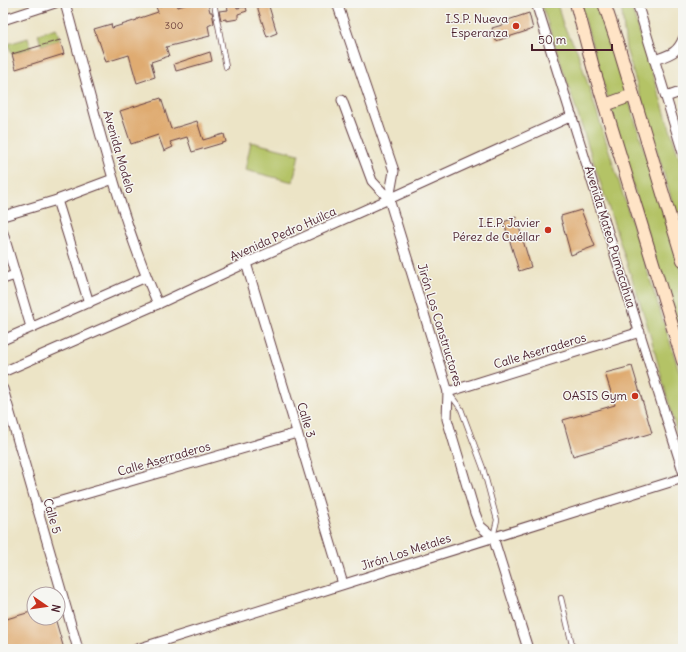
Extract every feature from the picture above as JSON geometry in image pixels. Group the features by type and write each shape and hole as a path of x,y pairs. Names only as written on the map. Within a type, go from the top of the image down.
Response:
{"main road":[{"path":"576,3 683,362"},
{"path":"604,3 683,260"},
{"path":"605,104 633,95"}],"street":[{"path":"3,20 55,3"},
{"name":"Avenida Modelo","path":"66,3 113,179 146,277 158,304"},
{"name":"Jirón Los Constructores","path":"337,3 394,171 389,199 448,392 447,419 475,513 480,526 493,537 528,649"},
{"name":"Avenida Mateo Pumacahua","path":"536,3 683,470"},
{"path":"637,3 683,153"},
{"path":"654,60 675,52 683,39"},
{"path":"666,97 683,91"},
{"path":"342,100 372,181 389,199"},
{"name":"Avenida Pedro Huilca","path":"3,372 158,304 572,116"},
{"path":"3,216 57,200 113,179"},
{"path":"57,200 89,303"},
{"path":"3,233 30,327"},
{"name":"Calle 3","path":"246,263 343,584"},
{"path":"3,279 15,275"},
{"path":"3,340 146,277"},
{"name":"Calle Aserraderos","path":"448,392 640,332"},
{"name":"Calle 5","path":"3,389 78,649"},
{"name":"Calle Aserraderos","path":"37,508 297,433"},
{"name":"Jirón Los Metales","path":"137,649 683,478"}],"lane":[{"path":"214,3 226,67"},
{"path":"448,392 461,409 483,468 497,520 493,537"},
{"path":"561,598 573,649"}],"green space":[{"path":"541,3 557,3 563,25 577,50 683,383 683,455 647,324"},
{"path":"580,3 599,3 683,276 683,356"},
{"path":"621,3 630,3 683,170 683,237 626,49"},
{"path":"56,28 60,40 41,45 38,34"},
{"path":"28,38 31,48 12,54 8,44"},
{"path":"251,142 299,154 293,182 245,170"}],"building":[{"path":"177,3 178,7 191,3 208,4 210,12 212,12 214,23 208,26 210,36 166,47 169,56 151,62 155,77 137,83 129,55 106,62 94,29 111,24 112,28 137,20 158,12 156,7"},
{"path":"256,3 268,3 277,33 267,37"},
{"path":"236,4 237,8 246,7 247,11 238,14 238,19 226,21 226,19 221,20 219,11 228,10 227,5"},
{"name":"I.S.P. Nueva Esperanza","path":"529,13 533,29 496,41 492,28 509,23 508,20"},
{"path":"60,40 64,54 16,69 12,54"},
{"path":"210,52 212,61 176,71 174,64"},
{"path":"161,98 171,129 197,121 203,140 224,134 226,142 192,152 187,137 170,142 173,147 164,151 158,135 131,144 120,111"},
{"path":"581,210 595,246 571,255 561,216"},
{"path":"516,217 531,267 519,271 504,222"},
{"path":"632,366 652,433 573,456 563,420 615,405 605,373"},
{"path":"26,613 26,626 57,626 64,649 3,649 3,620"}],"place":[{"name":"I.S.P. Nueva Esperanza","path":"516,26"},
{"name":"I.E.P. Javier Pérez de Cuéllar","path":"548,230"},
{"name":"OASIS Gym","path":"635,396"}]}
